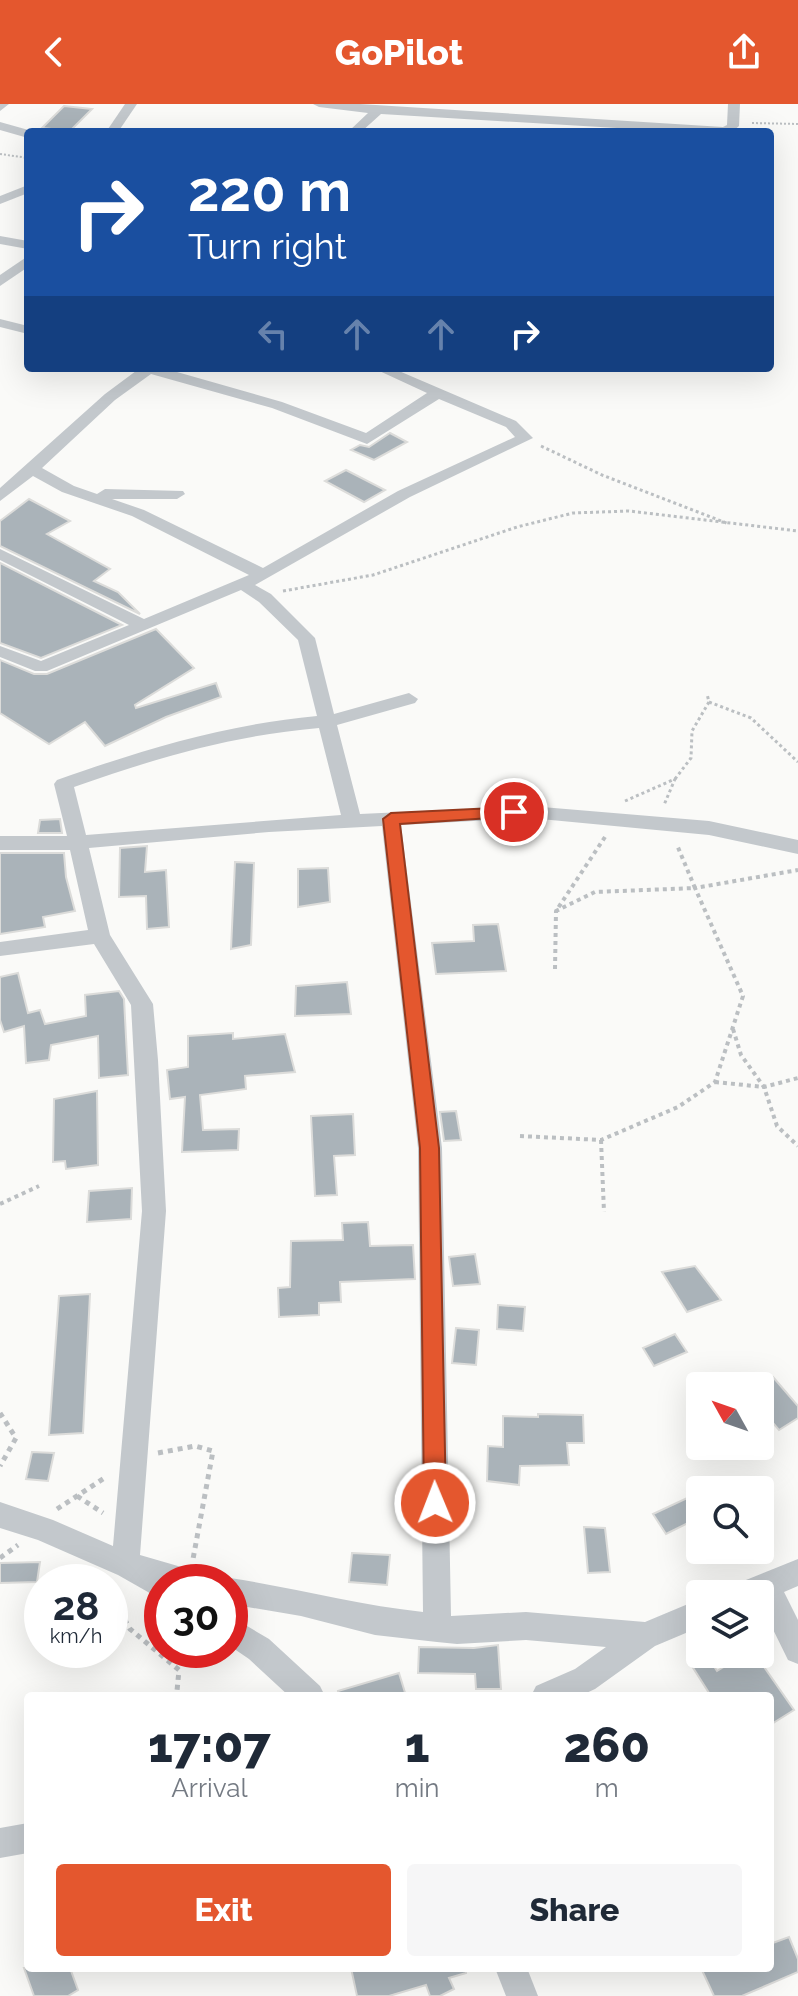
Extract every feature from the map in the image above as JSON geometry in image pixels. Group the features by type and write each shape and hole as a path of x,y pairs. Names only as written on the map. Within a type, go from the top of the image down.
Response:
{"street":[{"path":"115,128 131,104"},
{"path":"320,104 378,110 416,108"},
{"path":"320,104 686,128"},
{"path":"730,128 733,126 734,104"},
{"path":"358,128 378,110"},
{"path":"3,130 24,133"},
{"path":"0,200 24,191"},
{"path":"0,240 24,244"},
{"path":"0,282 24,263"},
{"path":"0,323 24,329"},
{"path":"0,496 34,470 104,401 144,372"},
{"path":"163,372 277,405 367,439 439,392"},
{"path":"0,651 41,667 144,626 263,575 404,494 525,438 511,424 390,372"},
{"path":"34,470 79,493 138,513 263,575"},
{"path":"79,493 177,494"},
{"path":"0,554 144,626"},
{"path":"242,584 265,598 306,638 352,820"},
{"path":"0,1515 43,1529 125,1564 154,1211 142,1004 100,936 64,784 155,752 255,728 329,721 409,699"},
{"path":"0,843 76,843 352,820 530,812 590,815 722,830 798,847"},
{"path":"391,819 430,1148 437,1628"},
{"path":"0,949 100,936"},
{"path":"774,1582 798,1572"},
{"path":"248,1594 301,1602 375,1621 437,1628 526,1626 645,1636"},
{"path":"774,1616 798,1650"},
{"path":"555,1692 585,1679 645,1636 686,1619"},
{"path":"248,1642 306,1692"},
{"path":"0,1843 24,1839"},
{"path":"513,1972 522,1996"}],"path":[{"path":"733,126 798,124"},
{"path":"0,154 24,157"},
{"path":"525,438 602,475 737,527"},
{"path":"242,584 275,592 330,587 425,559 507,529 575,513 645,511 737,527 798,531"},
{"path":"590,815 675,779 689,767 694,740 692,731 709,702 707,694"},
{"path":"709,702 751,718 798,762"},
{"path":"520,1136 601,1140 678,1107 715,1082 743,996 662,823 675,779"},
{"path":"555,969 556,911 617,818"},
{"path":"556,911 595,892 695,888 798,870"},
{"path":"732,1027 741,1055 764,1087 777,1126 798,1146"},
{"path":"715,1082 764,1087 798,1078"},
{"path":"601,1140 604,1212"},
{"path":"0,1204 39,1186"},
{"path":"0,1413 16,1438 0,1466"},
{"path":"128,1629 145,1646 179,1670 177,1691"}],"building":[{"path":"64,106 92,109 73,128 42,128"},
{"path":"390,433 407,442 374,460 351,450 360,445 369,447"},
{"path":"346,470 385,490 364,502 325,481"},
{"path":"29,499 70,521 47,534 110,569 94,581 118,592 140,614 0,546 0,521"},
{"path":"0,563 122,625 41,658 0,643"},
{"path":"156,629 194,668 135,705 136,708 216,683 221,697 166,717 105,746 85,722 49,744 0,713 0,660 34,674 47,674"},
{"path":"60,819 62,833 38,833 40,820"},
{"path":"147,846 145,872 166,870 169,927 147,929 146,896 119,897 120,848"},
{"path":"0,853 64,853 66,877 75,911 43,917 45,927 0,934"},
{"path":"235,862 254,863 251,945 231,949"},
{"path":"328,868 330,902 298,907 298,869"},
{"path":"498,924 506,971 436,974 432,943 474,941 473,925"},
{"path":"18,973 28,1013 40,1010 45,1024 86,1016 85,995 119,991 124,999 128,1075 99,1078 98,1036 51,1045 49,1060 26,1063 24,1026 4,1032 0,1020 0,977"},
{"path":"347,982 351,1014 295,1016 296,986"},
{"path":"233,1033 233,1039 285,1034 295,1072 245,1076 246,1089 200,1095 203,1130 239,1129 238,1150 182,1152 185,1097 170,1099 167,1070 188,1067 188,1036"},
{"path":"97,1091 98,1165 66,1169 65,1161 53,1162 54,1099"},
{"path":"456,1111 461,1140 444,1141 440,1112"},
{"path":"353,1114 355,1155 334,1156 337,1195 315,1196 311,1116"},
{"path":"132,1188 131,1219 87,1222 89,1191"},
{"path":"368,1222 370,1246 413,1245 415,1279 340,1282 341,1302 319,1303 319,1315 279,1317 278,1288 290,1287 291,1241 343,1240 342,1223"},
{"path":"475,1254 480,1284 453,1286 449,1257"},
{"path":"695,1266 721,1300 687,1312 662,1272"},
{"path":"90,1294 83,1433 49,1435 59,1296"},
{"path":"498,1305 525,1307 523,1331 497,1329"},
{"path":"456,1328 479,1330 476,1365 452,1363"},
{"path":"675,1334 687,1352 654,1366 643,1348"},
{"path":"774,1378 798,1406 798,1418 779,1430 774,1424"},
{"path":"538,1414 583,1415 584,1443 567,1443 569,1465 520,1466 519,1485 487,1481 488,1446 503,1447 503,1416 538,1417"},
{"path":"32,1452 54,1453 48,1481 26,1479"},
{"path":"686,1499 686,1524 666,1534 653,1514"},
{"path":"584,1527 605,1528 610,1572 588,1573"},
{"path":"352,1553 390,1555 387,1585 349,1582"},
{"path":"40,1562 24,1564 24,1582 0,1583 0,1563"},
{"path":"498,1645 501,1689 476,1689 475,1674 418,1673 419,1647"},
{"path":"693,1668 715,1668 717,1671 722,1668 765,1668 794,1710 774,1722 774,1692 708,1692"},
{"path":"399,1673 405,1692 338,1692"},
{"path":"789,1937 798,1959 798,1972 742,1996 714,1996 703,1972 774,1972 774,1943"},
{"path":"25,1972 71,1972 78,1990 68,1996 34,1996"},
{"path":"352,1972 466,1972 449,1978 454,1989 440,1996 430,1996 426,1985 389,1996 357,1996"}],"route":[{"path":"435,1503 430,1148 391,819 514,812"}]}
